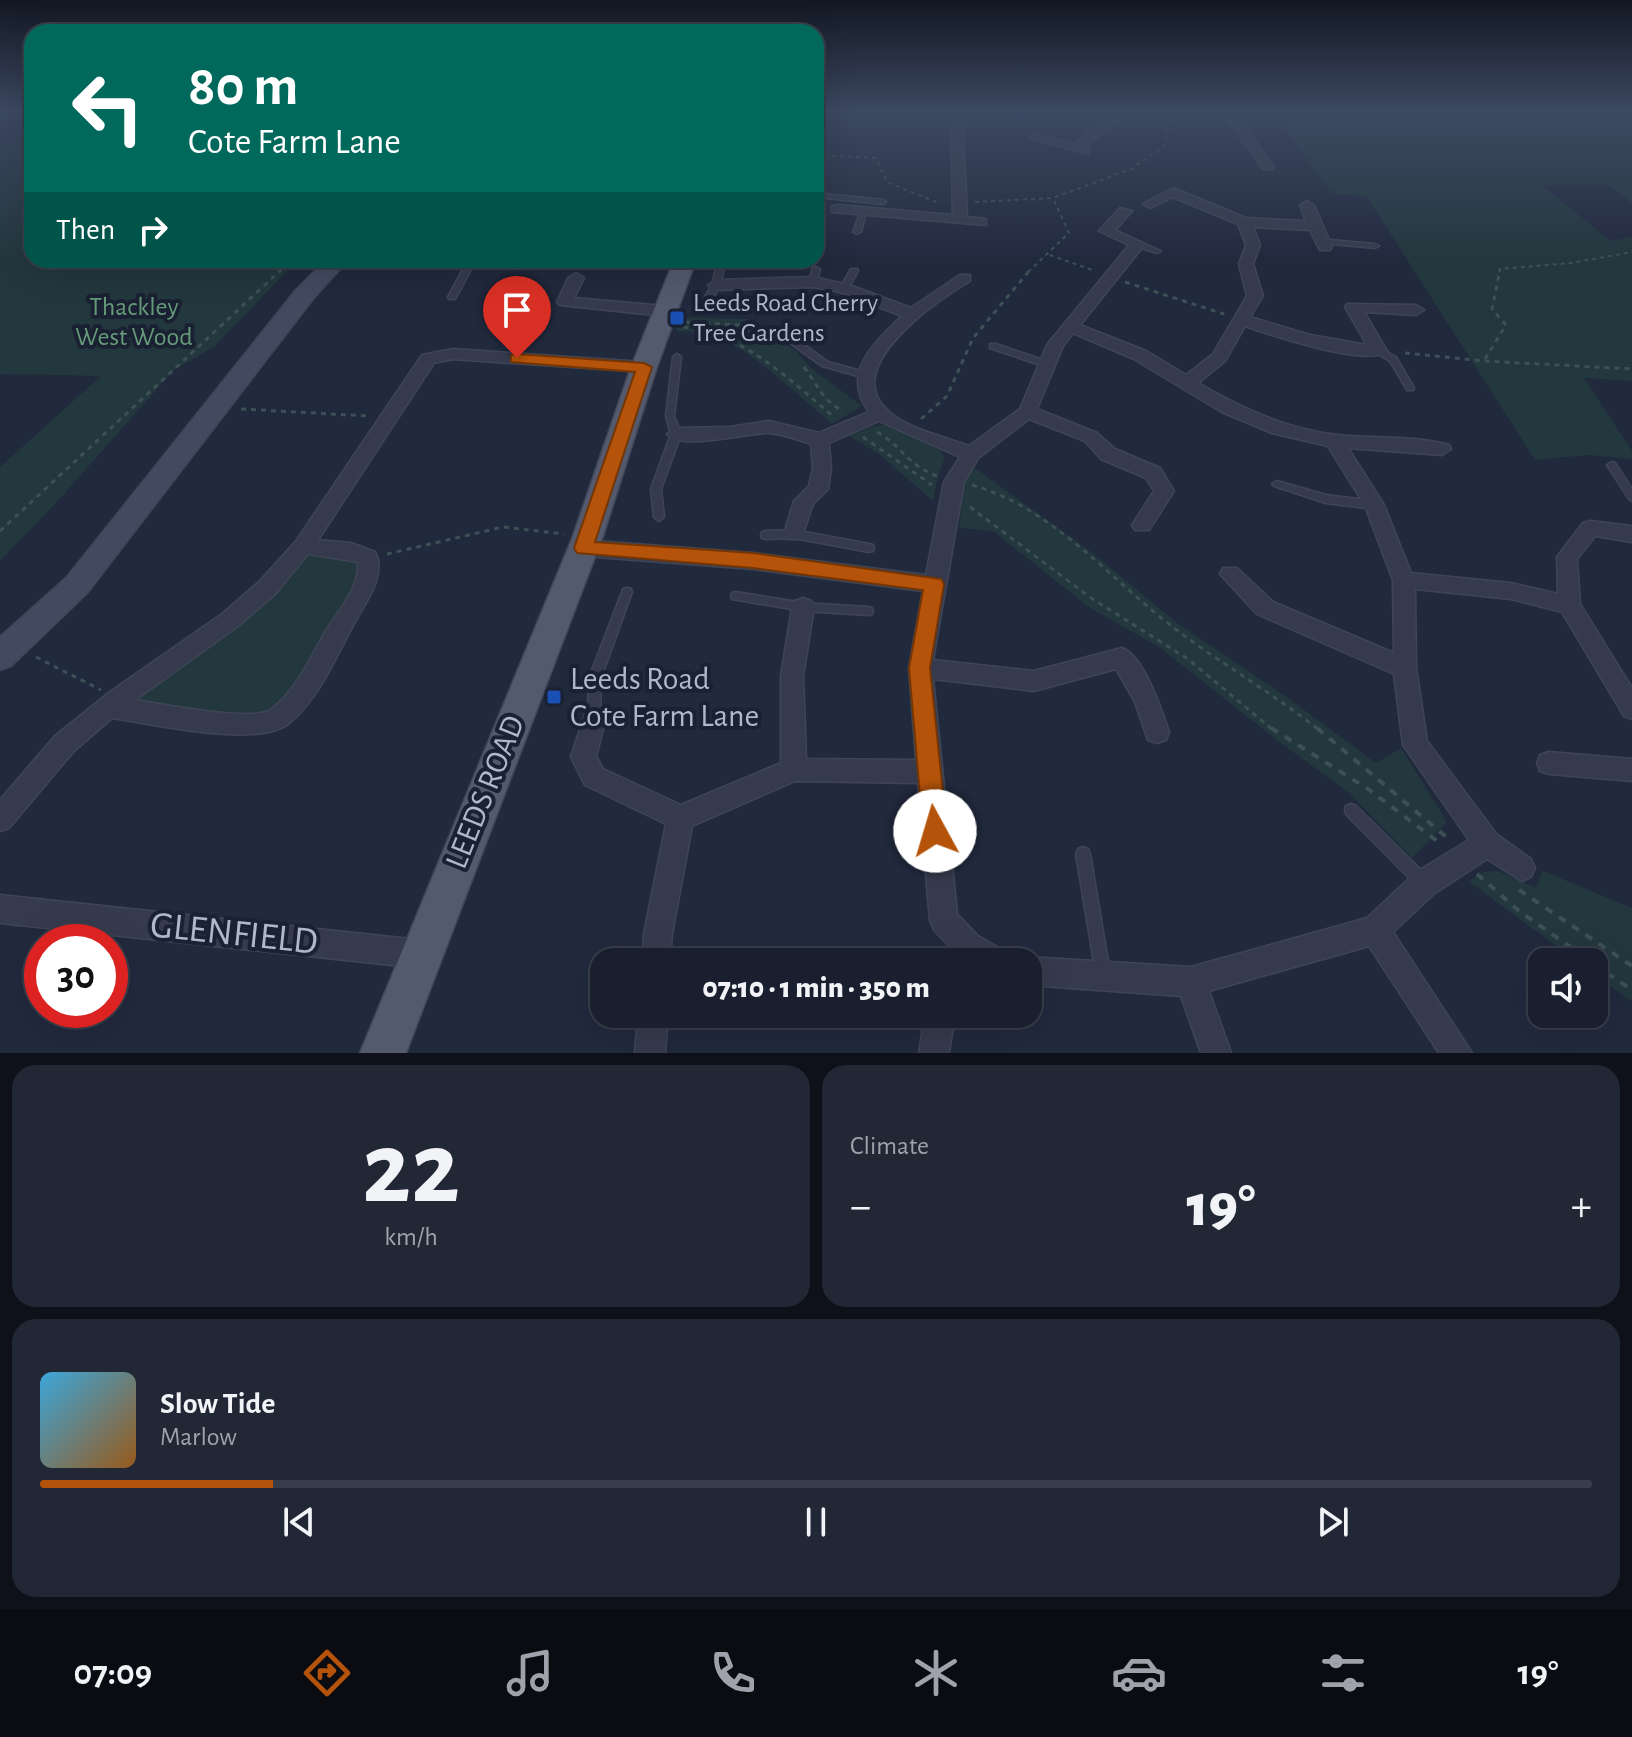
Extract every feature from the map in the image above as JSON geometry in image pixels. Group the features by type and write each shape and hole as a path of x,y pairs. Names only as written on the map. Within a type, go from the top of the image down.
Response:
{"main road":[{"name":"LEEDS ROAD","path":"383,1053 586,542 644,367 682,268"}],"street":[{"path":"958,162 960,220"},
{"path":"1265,162 1268,166"},
{"path":"1150,204 1173,192 1244,222 1315,226"},
{"path":"1307,205 1324,244"},
{"path":"837,209 981,222"},
{"path":"961,948 944,920 920,668 953,488 971,454 1027,412 1055,345 1138,244 1106,231 1125,211"},
{"path":"1187,383 1219,357 1255,296 1246,264 1253,245 1244,222"},
{"path":"7,651 77,585 304,295 330,268"},
{"path":"713,291 814,275 914,315"},
{"path":"576,278 565,302 661,319"},
{"path":"965,278 940,291 881,342 865,375 869,400 880,414 971,454"},
{"path":"1379,351 1353,307 1416,310"},
{"path":"1240,319 1278,333 1350,349 1379,351"},
{"path":"1069,326 1140,355 1228,408 1278,429 1334,441 1442,449"},
{"path":"0,819 64,744 113,703 230,620 267,588 303,546 428,359 438,355 644,367"},
{"path":"1027,412 1091,437 1108,454 1153,473 1164,491 1142,525"},
{"path":"676,434 730,433 769,427 820,440 880,414"},
{"path":"794,534 804,501 818,489 822,468 820,440"},
{"path":"1334,441 1374,505 1404,580 1405,668 1415,745 1471,852 1520,878"},
{"path":"1632,534 1590,528 1567,557 1569,605 1622,676 1632,709"},
{"path":"586,542 934,584"},
{"path":"113,703 236,724 262,725 279,717 299,697 360,594 369,569 368,558 351,551 303,546"},
{"path":"1230,574 1265,608 1405,668"},
{"path":"1404,580 1511,591 1569,605"},
{"path":"794,770 792,676 803,607"},
{"path":"920,668 1034,681 1122,658 1146,699 1157,732"},
{"path":"594,718 583,757 594,777 680,818 794,770 929,772"},
{"path":"1549,763 1632,770"},
{"path":"657,948 680,818"},
{"path":"1042,972 1191,982 1375,930 1425,883 1471,852"},
{"name":"GLENFIELD","path":"0,909 420,954"},
{"path":"1375,930 1457,1053"},
{"path":"1191,982 1216,1053"},
{"path":"650,1053 652,1028"},
{"path":"934,1053 938,1028"}],"lane":[{"path":"824,196 883,202"},
{"path":"857,232 863,212"},
{"path":"1138,244 1157,251"},
{"path":"1324,244 1375,246"},
{"path":"452,297 468,268"},
{"path":"713,291 720,268"},
{"path":"844,288 854,271"},
{"path":"782,333 825,364 865,375"},
{"path":"993,346 1046,364"},
{"path":"1379,351 1393,359 1410,388"},
{"path":"659,517 656,489 676,434 670,416 677,357"},
{"path":"1612,465 1632,497"},
{"path":"1277,484 1326,499 1374,505"},
{"path":"766,535 794,534 869,548"},
{"path":"594,718 595,678 627,592"},
{"path":"736,596 803,607 868,611"},
{"path":"1351,810 1425,883"},
{"path":"1083,854 1104,976"}],"path":[{"path":"878,162 887,182 943,205 1053,198 1131,169 1141,162"},
{"path":"910,429 947,396 973,338 1035,264 1049,255 1069,233 1053,198"},
{"path":"1484,361 1506,325 1492,309 1500,269 1571,263 1632,252"},
{"path":"1049,255 1240,319"},
{"path":"0,531 283,268"},
{"path":"661,319 740,325 774,344"},
{"path":"661,319 702,328 739,343 852,425 909,474 953,488 988,487 1018,504 1093,558 1171,626 1315,726 1471,852 1519,911 1572,948"},
{"path":"1379,351 1484,361 1632,369"},
{"path":"795,360 805,368 826,399 852,425 891,440 916,468 953,488 1091,598 1188,659 1285,739 1471,852"},
{"path":"217,408 388,417"},
{"path":"368,558 503,527 586,542"},
{"path":"7,651 113,703"},
{"path":"1520,878 1632,966"},
{"path":"1608,973 1632,990"}],"green space":[{"name":"Thackley West Wood","path":"0,162 24,162 24,268 290,268 215,346 174,370 0,561 0,467 101,376 0,374"},
{"path":"1309,162 1632,162 1632,203 1607,185 1542,185 1611,241 1632,237 1632,381 1584,378 1632,451 1632,459 1589,455 1535,460 1367,197 1331,193"},
{"path":"680,317 747,319 796,351 812,369 862,406 832,424 772,372 738,348 707,333 676,331"},
{"path":"889,424 939,449 945,458 933,501 879,454 849,436 873,426"},
{"path":"975,468 1094,554 1177,623 1284,695 1376,763 1401,748 1447,822 1412,858 1349,793 1159,647 1090,608 993,531 959,528 965,478"},
{"path":"303,546 368,558 299,697 262,725 118,699 181,655"},
{"path":"1498,871 1536,888 1543,871 1632,908 1632,1002 1608,984 1608,948 1559,948 1468,881 1484,872"}],"place":[{"name":"Leeds Road Cherry Tree Gardens","path":"677,318"},
{"name":"Leeds Road Cote Farm Lane","path":"554,697"}],"route":[{"path":"517,358 644,367 583,548 753,561 934,584 920,668 935,831"}]}
